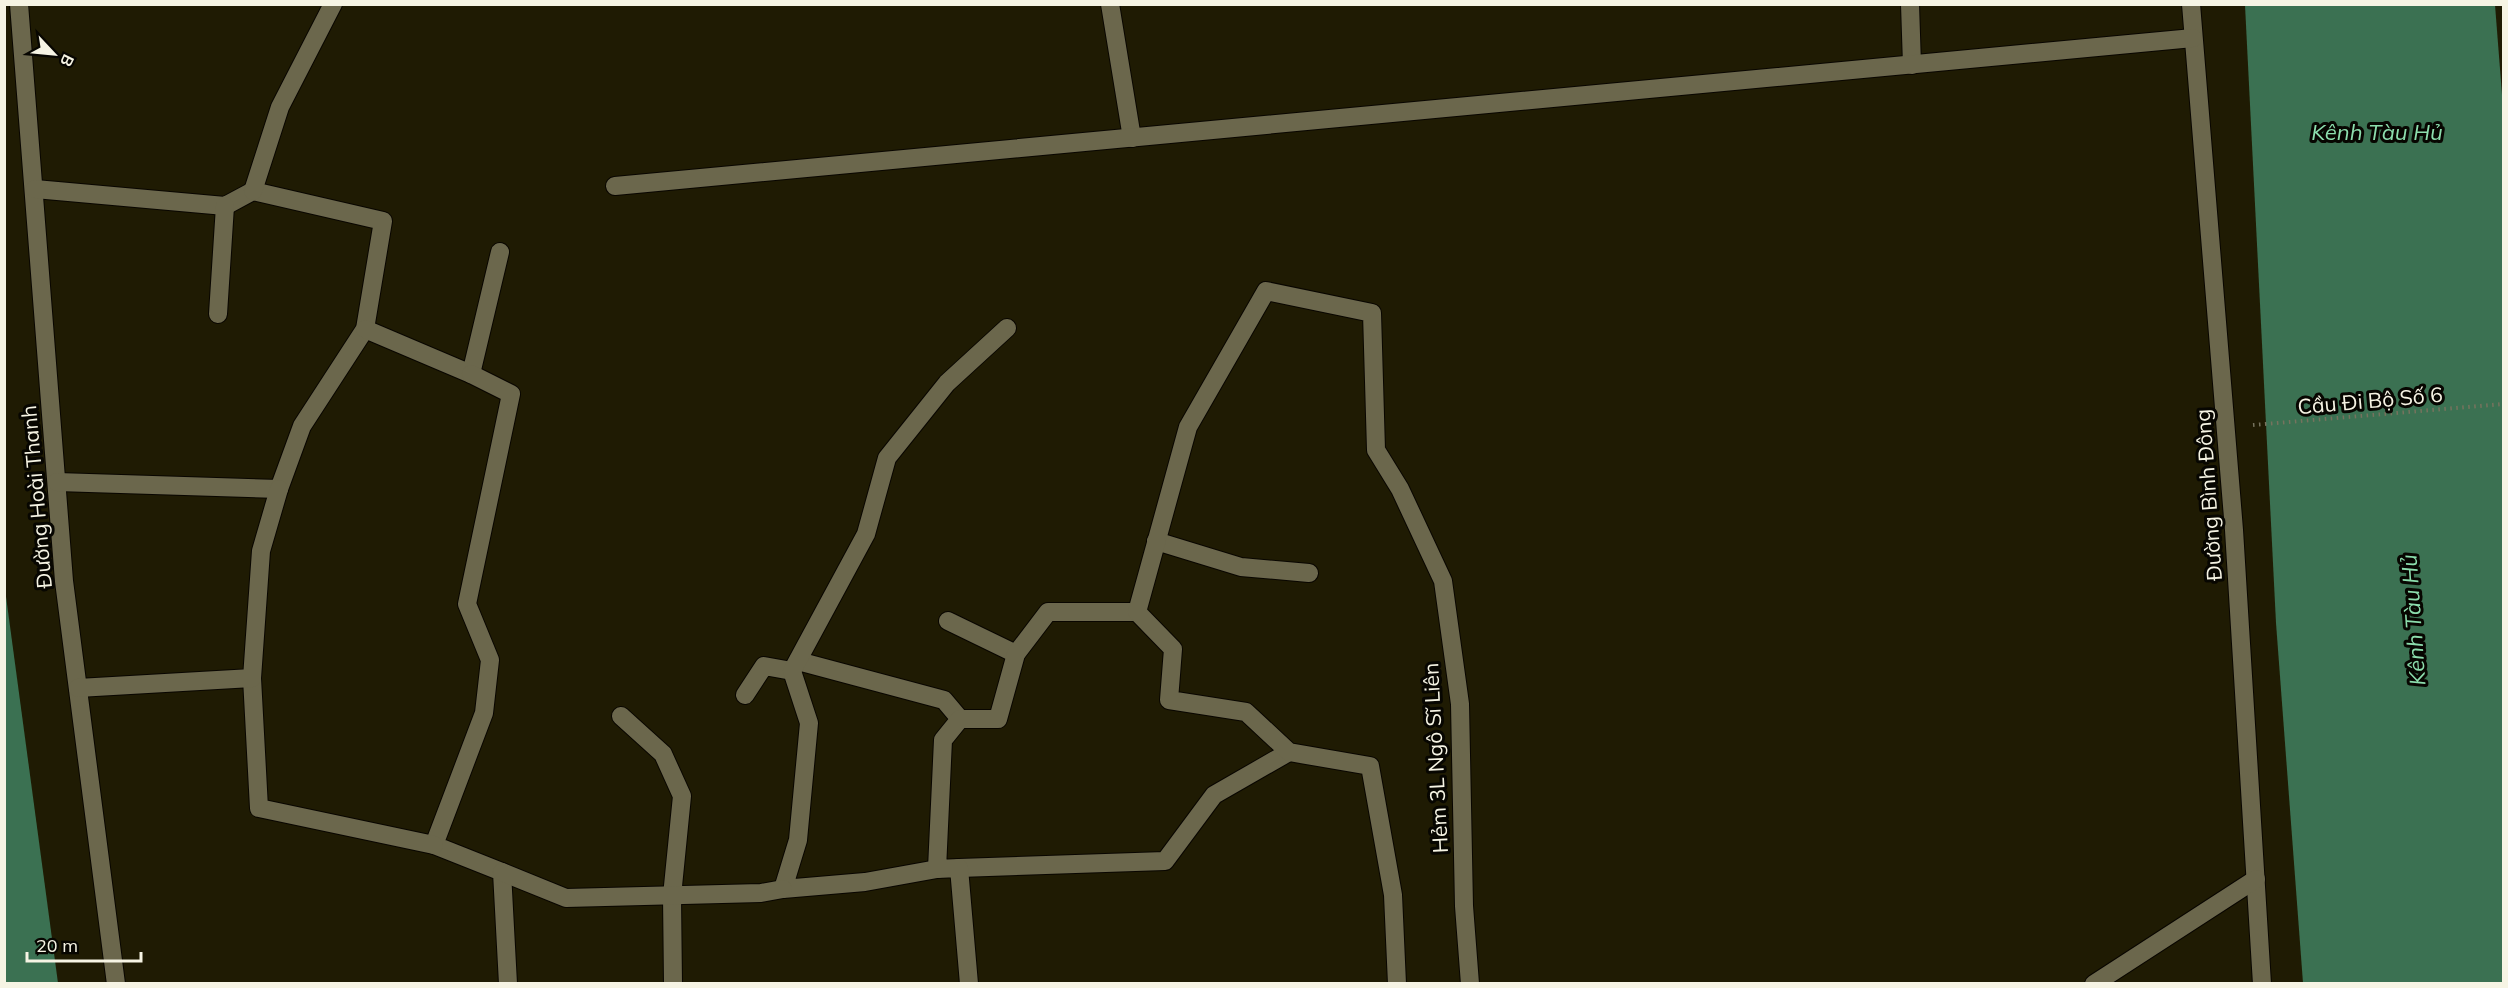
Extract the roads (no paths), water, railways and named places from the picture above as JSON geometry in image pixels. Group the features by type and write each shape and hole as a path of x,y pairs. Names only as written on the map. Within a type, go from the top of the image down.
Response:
{"street":[{"name":"Đường Hoài Thanh","path":"19,4 64,581 116,984"},
{"path":"253,191 280,107 333,4"},
{"path":"1110,4 1132,138"},
{"path":"1910,4 1912,65"},
{"name":"Đường Bình Đông","path":"2191,4 2234,530 2262,984"},
{"path":"615,186 2193,39"},
{"path":"35,189 225,206 253,191 383,221 365,329 302,426 279,489 261,551 252,678 259,808 434,845 566,898 761,893 865,882 938,869 1165,861 1214,795 1289,752"},
{"path":"218,314 225,206"},
{"path":"471,374 500,252"},
{"name":"Hẻm 3L Ngô Sĩ Liên","path":"1156,541 1188,427 1266,291 1372,314 1376,450 1400,489 1443,581 1460,704 1464,906 1470,984"},
{"path":"783,889 798,840 809,723 795,666 866,534 887,458 947,383 1007,328"},
{"path":"365,329 471,374 511,394 467,604 490,660 484,713 434,845"},
{"path":"57,482 279,489"},
{"path":"1137,612 1156,541 1241,567 1309,573"},
{"path":"745,695 764,666 795,666 944,700 960,719 998,719 1016,654 1048,612 1137,612 1173,649 1169,700 1246,712 1289,752 1370,766 1393,895 1397,984"},
{"path":"948,621 1016,654"},
{"path":"78,688 252,678"},
{"path":"621,716 663,754 682,796 672,896 673,984"},
{"path":"938,869 943,740 960,719"},
{"path":"959,868 969,984"},
{"path":"502,872 508,984"},
{"path":"2094,984 2256,879"}],"water":[{"name":"Kênh Tàu Hủ","path":"2245,5 2495,5 2504,120 2503,983 2303,983 2276,623"},
{"path":"5,589 58,983 5,983"}]}
